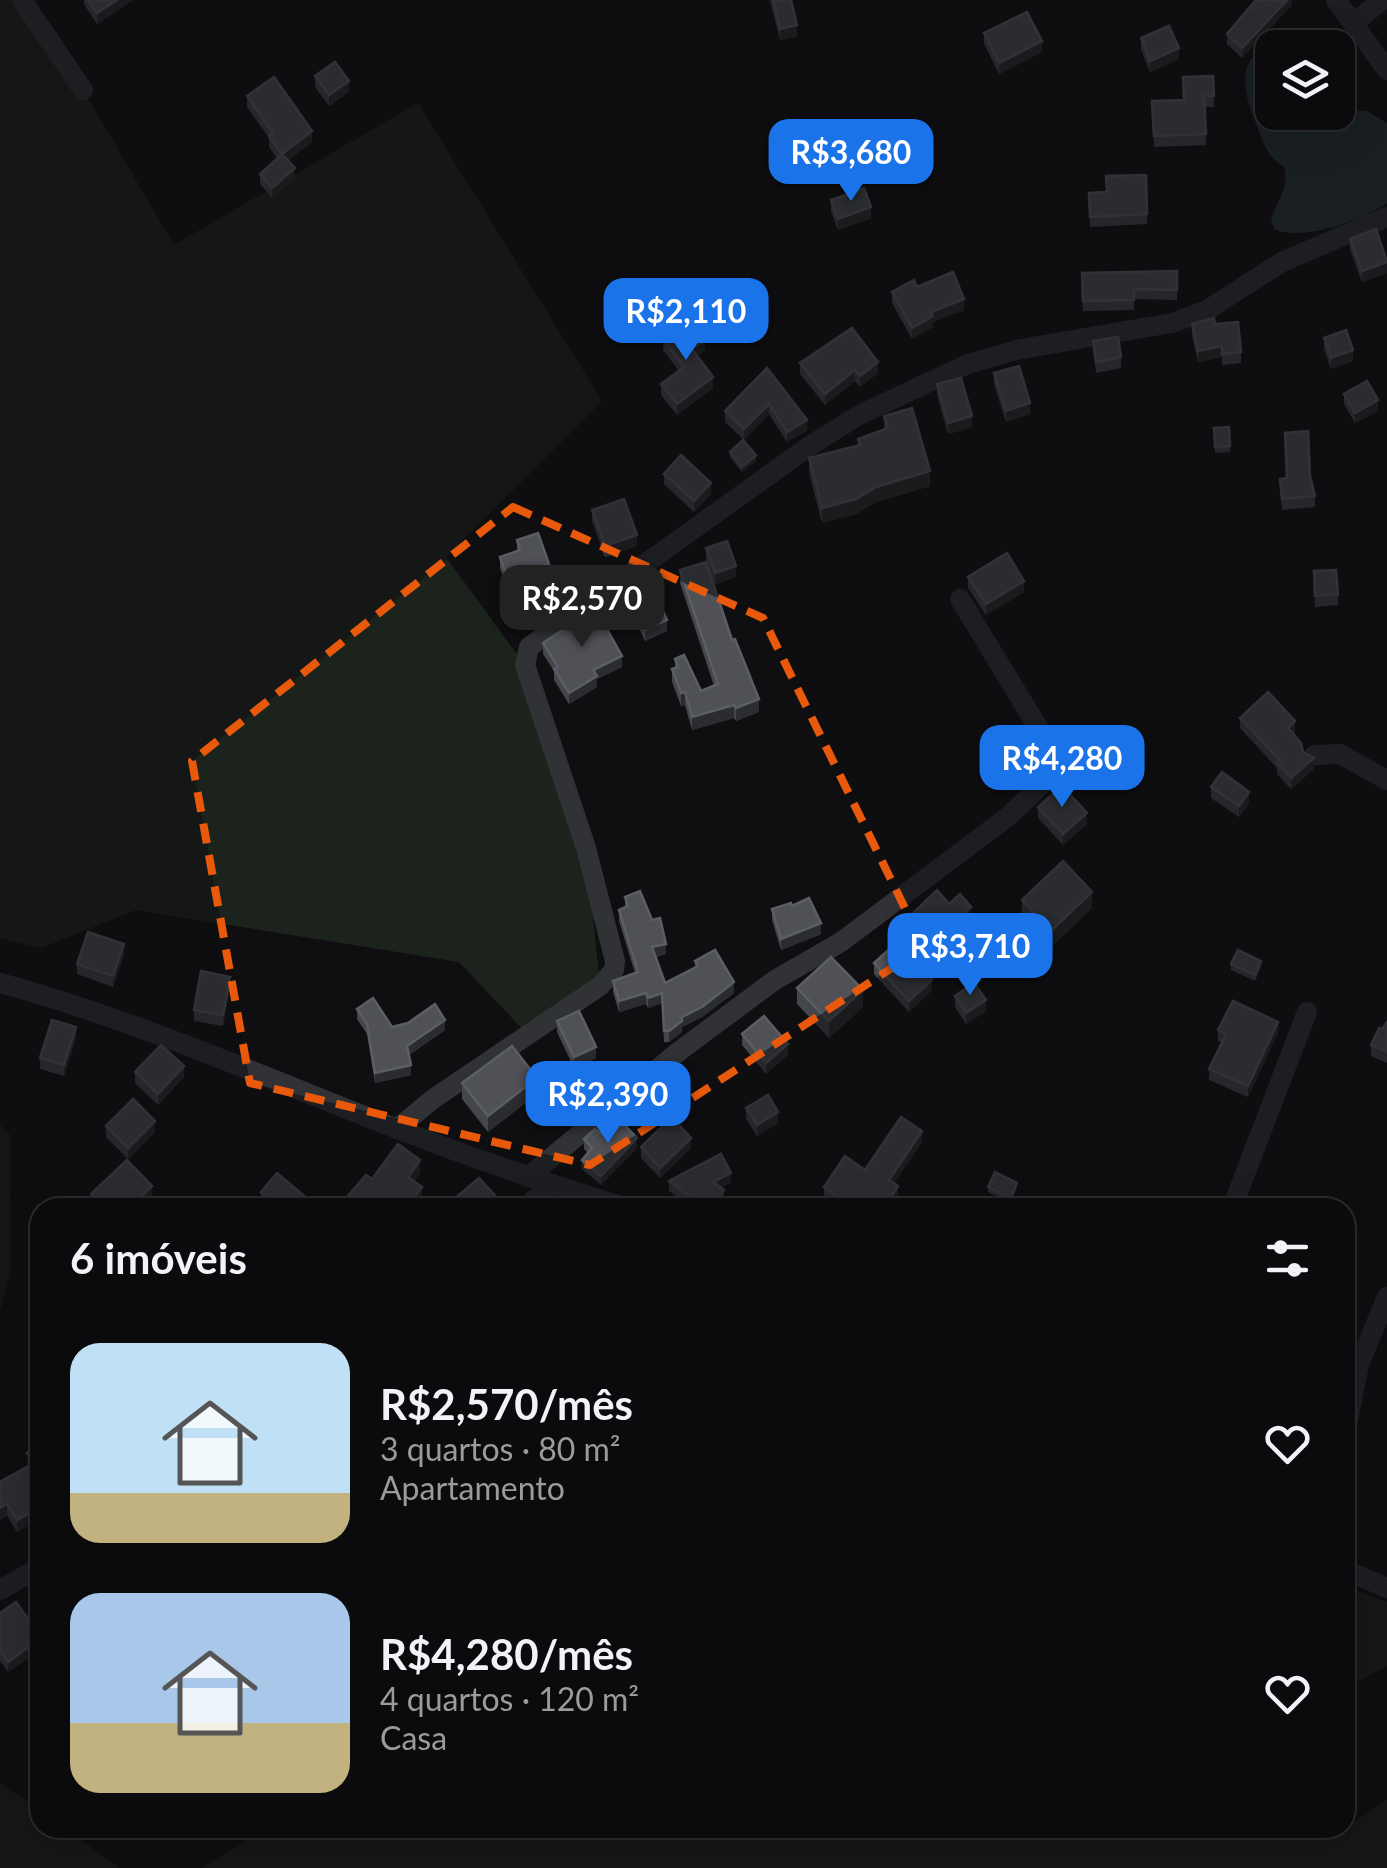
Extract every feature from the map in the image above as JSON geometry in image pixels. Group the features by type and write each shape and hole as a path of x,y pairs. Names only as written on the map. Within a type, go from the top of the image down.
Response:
{"street":[{"path":"22,0 83,90"},
{"path":"1336,0 1387,70"},
{"path":"1353,24 1382,0"},
{"path":"397,1129 433,1099 600,986 614,970 616,961 586,848 525,666 529,647 811,445 859,415 968,364 1000,354 1172,322 1207,310 1282,262 1387,217"},
{"path":"528,1177 678,1052 775,980 842,942 924,882 1009,816 1042,784 1056,757 960,599"},
{"path":"1314,755 1340,754 1387,780"},
{"path":"0,983 252,1069 397,1129 596,1198"},
{"path":"1236,1198 1308,1012"},
{"path":"536,1198 552,1184"},
{"path":"1355,1379 1387,1297"},
{"path":"0,1590 30,1573"},
{"path":"1355,1574 1387,1588"}],"highlighted area":[{"path":"513,507 763,618 924,947 590,1165 250,1083 192,761"}],"shaded area":[{"path":"0,0 20,0 83,90 174,245 418,103 602,401 446,557 525,665 586,848 600,986 527,1034 459,962 136,910 41,948 0,938"},
{"path":"1255,55 1255,120 1245,82"},
{"path":"1355,111 1367,111 1387,123 1387,203 1348,222 1316,231 1274,229 1271,219 1284,188 1285,174 1284,167 1265,147 1259,130 1355,130"},
{"path":"0,1125 10,1135 10,1274 0,1312"},
{"path":"1355,1591 1387,1602 1387,1666 1355,1683"},
{"path":"0,1783 30,1803 30,1838 78,1838 120,1868 0,1868"},
{"path":"1387,1799 1387,1868 201,1868 250,1838 1355,1838 1355,1822"}],"building":[{"path":"88,0 117,0 97,13"},
{"path":"773,0 791,0 797,25 780,29"},
{"path":"1256,0 1287,0 1242,48 1227,34"},
{"path":"1027,12 1042,41 999,63 984,33"},
{"path":"1169,26 1179,48 1150,61 1141,38"},
{"path":"335,62 349,81 329,95 315,76"},
{"path":"1213,76 1214,96 1204,96 1206,134 1154,136 1152,101 1184,100 1183,77"},
{"path":"274,77 312,131 282,154 269,136 273,133 247,96"},
{"path":"282,154 295,168 272,188 260,174"},
{"path":"1146,175 1147,214 1090,217 1089,193 1107,192 1106,176"},
{"path":"864,188 871,207 838,219 831,200"},
{"path":"1376,229 1387,262 1362,271 1350,239"},
{"path":"1177,271 1177,290 1134,289 1134,300 1083,301 1082,273"},
{"path":"953,272 964,299 931,312 933,316 912,328 892,292 914,280 917,287"},
{"path":"1214,318 1215,324 1238,322 1241,352 1222,354 1222,346 1198,351 1192,324"},
{"path":"690,319 705,339 692,349 713,377 677,404 661,384 684,367 663,339"},
{"path":"852,328 878,362 860,376 855,370 825,394 800,363"},
{"path":"1346,330 1353,350 1331,358 1324,338"},
{"path":"1118,337 1121,357 1096,362 1093,341"},
{"path":"1019,366 1030,403 1006,411 994,373"},
{"path":"767,368 807,420 787,432 769,404 744,429 725,411"},
{"path":"961,378 972,416 948,423 937,384"},
{"path":"1367,381 1378,400 1355,413 1344,394"},
{"path":"912,408 930,471 822,508 809,458 860,445 858,439 888,428 884,416"},
{"path":"1229,427 1230,446 1215,447 1214,428"},
{"path":"1308,431 1315,496 1282,499 1280,479 1287,478 1285,433"},
{"path":"743,440 756,455 742,467 730,452"},
{"path":"681,455 711,483 694,501 664,474"},
{"path":"624,499 637,535 605,546 592,510"},
{"path":"538,533 549,564 507,578 500,557 520,550 517,540"},
{"path":"727,541 736,566 715,573 706,548"},
{"path":"1007,553 1024,581 986,604 968,577"},
{"path":"706,562 732,640 735,639 759,699 692,717 685,692 681,693 672,669 678,667 675,659 684,655 701,691 718,684 680,570"},
{"path":"1336,570 1338,594 1315,596 1314,571"},
{"path":"652,587 667,620 645,630 630,597"},
{"path":"595,608 622,656 593,670 597,676 569,693 543,643"},
{"path":"1268,692 1295,721 1288,728 1301,743 1303,752 1314,758 1291,778 1277,763 1280,760 1240,718"},
{"path":"1222,772 1249,792 1239,806 1211,787"},
{"path":"1062,786 1087,813 1063,834 1038,807"},
{"path":"1063,861 1092,892 1051,931 1022,900"},
{"path":"937,890 949,904 960,894 971,907 936,939 913,913"},
{"path":"640,891 652,920 660,918 666,944 652,947 665,983 698,966 695,961 715,950 734,982 682,1017 669,1031 664,1031 662,993 619,1001 613,981 638,972 619,910 628,906 625,897"},
{"path":"809,898 821,923 781,939 772,909"},
{"path":"88,932 124,944 113,976 77,964"},
{"path":"897,942 932,980 909,1001 874,963"},
{"path":"1238,950 1261,961 1255,975 1231,964"},
{"path":"831,957 863,990 829,1021 797,988"},
{"path":"201,971 230,977 223,1015 194,1010"},
{"path":"974,983 986,1000 966,1013 955,996"},
{"path":"373,998 392,1027 408,1023 435,1004 445,1020 407,1046 411,1065 375,1073 367,1024 357,1009"},
{"path":"1233,1001 1278,1022 1248,1086 1209,1069 1226,1034 1218,1030"},
{"path":"579,1011 596,1047 574,1057 557,1021"},
{"path":"764,1016 788,1044 766,1063 742,1034"},
{"path":"52,1020 76,1027 64,1065 40,1058"},
{"path":"1387,1022 1387,1052 1371,1045 1379,1028"},
{"path":"161,1045 184,1066 158,1094 135,1072"},
{"path":"512,1046 537,1078 488,1116 462,1083"},
{"path":"768,1095 778,1112 757,1125 746,1108"},
{"path":"133,1099 155,1121 128,1148 106,1126"},
{"path":"672,1117 691,1138 660,1168 641,1147"},
{"path":"901,1117 922,1131 889,1180 898,1186 890,1198 840,1198 824,1187 845,1156 865,1170"},
{"path":"618,1118 637,1138 601,1176 582,1160 592,1148 584,1139 595,1129 601,1134"},
{"path":"398,1144 420,1160 408,1177 422,1187 414,1198 346,1198 366,1175 372,1179"},
{"path":"721,1154 731,1173 713,1182 724,1190 719,1198 692,1198 669,1181"},
{"path":"127,1160 152,1186 139,1198 95,1198 91,1194"},
{"path":"995,1172 1017,1183 1010,1198 988,1187"},
{"path":"277,1173 306,1198 268,1198 261,1192"},
{"path":"479,1178 497,1198 456,1198"},
{"path":"30,1465 30,1513 17,1520 7,1504 0,1508 0,1482"},
{"path":"16,1602 30,1622 30,1646 8,1662 0,1650 0,1613"}]}
